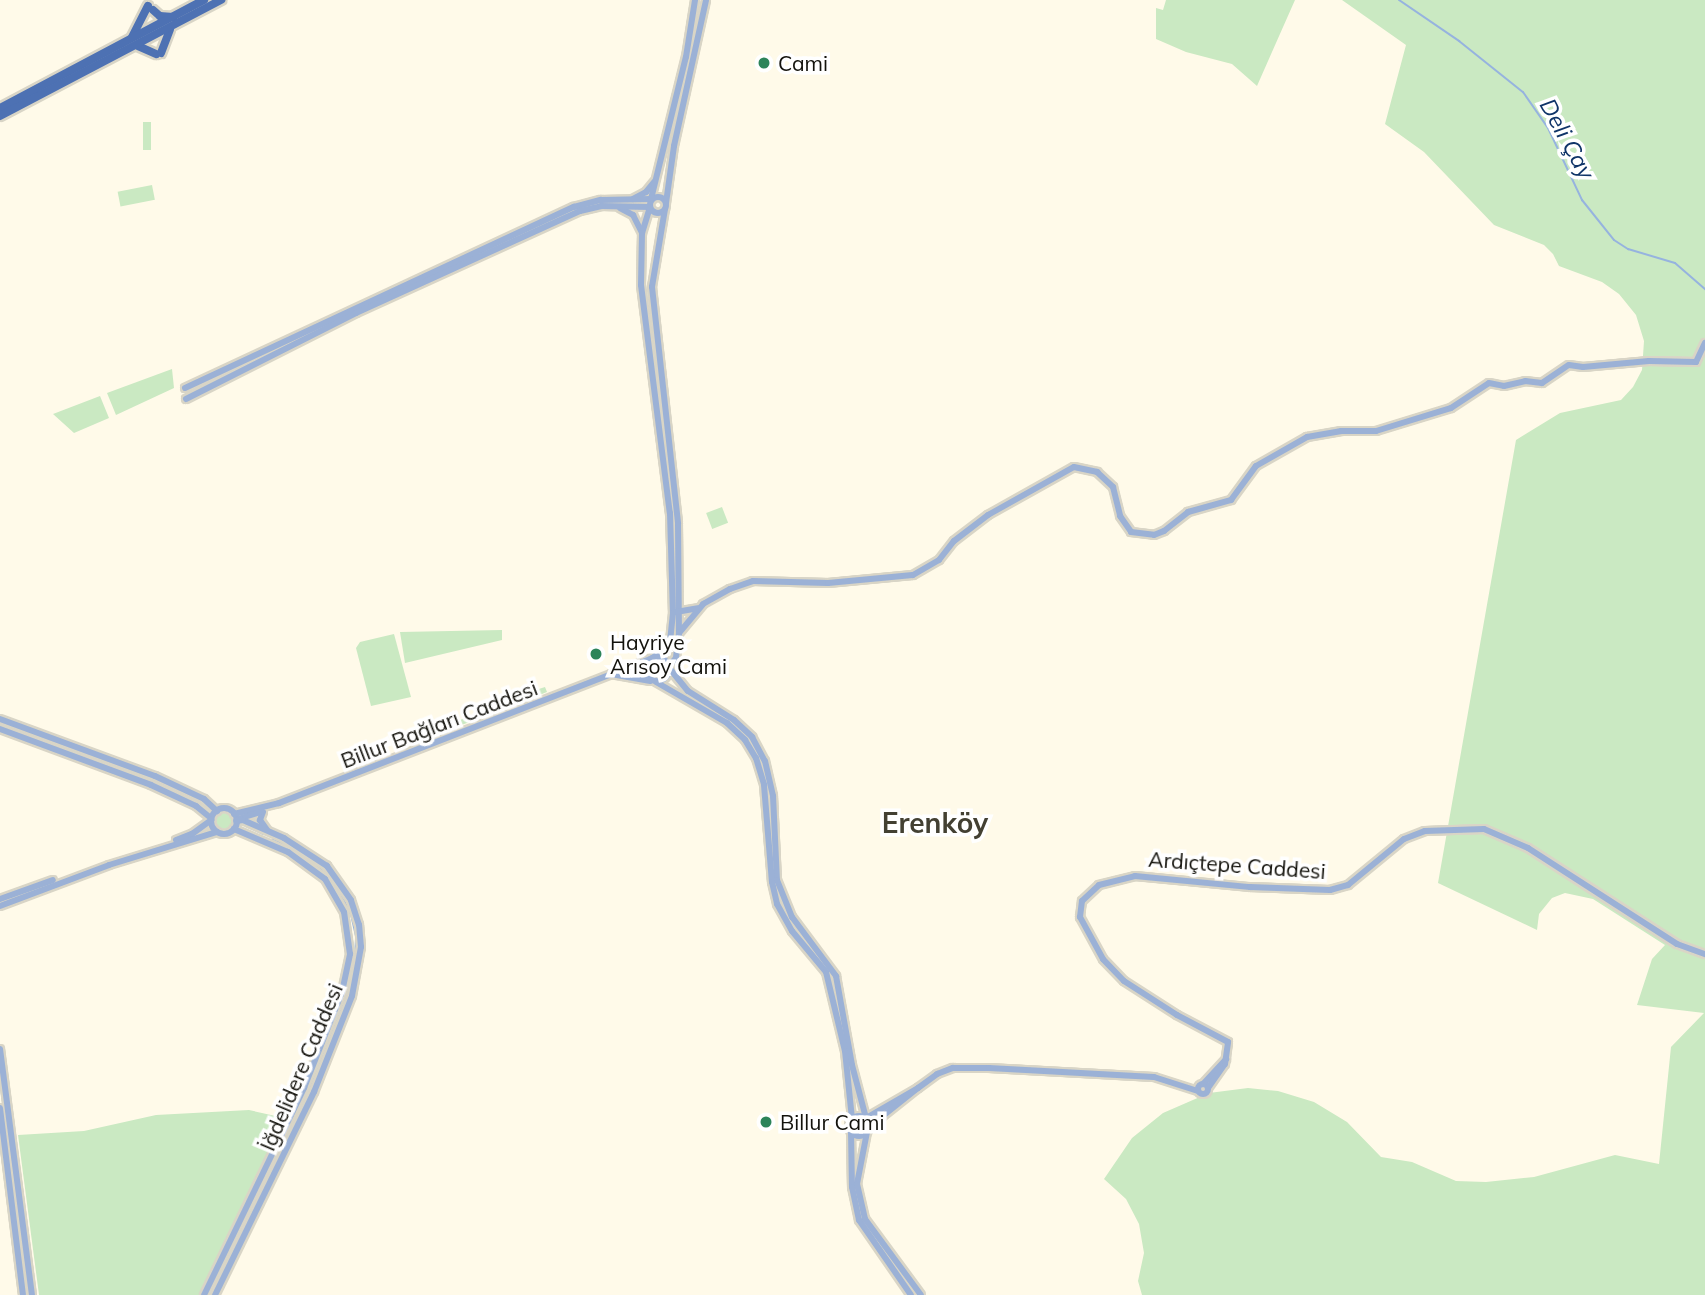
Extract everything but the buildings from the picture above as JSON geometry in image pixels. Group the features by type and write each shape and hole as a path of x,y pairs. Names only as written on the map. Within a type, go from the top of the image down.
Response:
{"main road":[{"path":"0,108 204,0"},
{"path":"0,116 171,29 221,0"},
{"path":"129,41 150,8 160,16 173,18"},
{"path":"138,46 158,54 171,29"}],"street":[{"path":"654,681 666,678 669,667 677,658 679,633 670,513 642,295 642,233 686,57 695,0"},
{"path":"654,681 645,670 670,640 676,612 677,493 652,287 674,146 707,1"},
{"path":"627,201 646,192 659,171"},
{"path":"186,399 356,313 568,217 591,208 650,203 661,197 666,206"},
{"path":"186,388 574,207 601,200 627,201 650,203 658,213 666,206"},
{"path":"615,206 633,215 642,233"},
{"path":"679,633 698,608 716,595 753,581 828,583 913,575 939,560 954,541 979,521 1074,467 1097,472 1113,487 1120,516 1131,532 1153,535 1164,531 1188,512 1231,500 1256,466 1307,437 1341,431 1376,431 1451,408 1489,383 1504,386 1525,381 1542,383 1569,365 1583,367 1649,361 1696,362 1705,343"},
{"path":"676,612 698,608"},
{"path":"653,658 665,659 688,691 734,720 752,737 765,761 773,796 777,880 792,918 836,976 852,1065 868,1129 858,1184 865,1219 921,1295"},
{"name":"Billur Bağları Caddesi","path":"279,803 653,658"},
{"path":"611,674 654,681 727,723 745,740 756,758 764,785 772,882 777,904 792,931 827,972 845,1051 852,1119 852,1187 859,1220 911,1295"},
{"path":"0,719 155,776 204,799 217,811"},
{"path":"0,729 141,781 201,808 211,819 217,832"},
{"path":"235,821 263,812 279,803"},
{"path":"0,899 168,845 217,832 226,834 235,821 279,803"},
{"path":"200,829 201,808"},
{"path":"0,906 53,884 168,845 200,829 217,811 225,809 235,821"},
{"path":"263,812 260,820 272,833 264,841"},
{"name":"İğdelidere Caddesi","path":"215,1295 307,1108 352,996 360,962 359,925 342,885 321,861 272,833 243,820 235,821"},
{"name":"İğdelidere Caddesi","path":"204,1295 297,1104 342,992 350,961 348,923 329,884 310,866 264,841 235,821"},
{"name":"Ardıçtepe Caddesi","path":"918,1088 937,1074 953,1069 1125,1075 1203,1087 1226,1059 1229,1045 1224,1037 1177,1015 1125,981 1103,959 1080,917 1082,901 1095,887 1111,880 1135,876 1250,887 1330,890 1348,884 1404,839 1426,831 1484,829 1496,831 1528,848 1677,944 1705,954"},
{"path":"0,1049 32,1295"},
{"path":"852,1119 857,1116 866,1118 918,1088"},
{"path":"851,1131 860,1135 918,1088"},
{"path":"0,1108 23,1295"}],"green space":[{"path":"1166,0 1295,0 1257,86 1232,64 1186,52 1156,39 1156,8 1163,10"},
{"path":"1342,0 1705,0 1705,1295 1142,1295 1138,1281 1144,1253 1139,1224 1126,1199 1104,1179 1132,1138 1163,1113 1209,1093 1248,1088 1278,1091 1314,1102 1347,1122 1381,1157 1412,1162 1456,1181 1486,1182 1534,1177 1615,1155 1659,1164 1671,1047 1704,1013 1637,1005 1652,959 1665,945 1593,899 1565,893 1552,898 1539,914 1537,930 1438,883 1516,440 1560,413 1621,400 1633,387 1642,370 1644,341 1636,315 1619,294 1602,282 1559,266 1544,245 1494,225 1424,152 1385,124 1406,45"},
{"path":"143,122 151,122 151,150 143,150"},
{"path":"152,185 155,200 121,206 118,192"},
{"path":"172,369 174,388 116,415 107,393"},
{"path":"100,396 109,418 74,433 53,414"},
{"path":"722,507 728,523 712,529 706,513"},
{"path":"502,630 502,640 405,663 400,632"},
{"path":"394,634 411,697 371,706 356,648 360,642"},
{"path":"654,661 660,661 665,669 663,675 654,677 649,672 649,666"},
{"path":"545,687 547,692 509,707 511,698"},
{"path":"498,705 497,712 434,735 437,729"},
{"path":"224,813 230,815 230,827 224,829 218,827 216,821 218,815"},
{"path":"249,1110 289,1119 202,1295 39,1295 18,1135 84,1131 156,1115"}],"waterway":[{"name":"Deli Çay","path":"1399,0 1459,41 1523,92 1548,128 1582,200 1614,240 1628,249 1675,263 1705,289"},
{"path":"0,724 137,775 197,802"},
{"path":"246,826 263,834"},
{"path":"235,1244 306,1098 348,993 355,958 356,936 351,915 336,884 309,858 273,839"},
{"path":"210,1295 230,1252"}],"place":[{"name":"Cami","path":"764,63"},
{"name":"Hayriye Arısoy Cami","path":"596,654"},
{"name":"Billur Cami","path":"766,1122"}],"district":[{"name":"Erenköy","path":"935,823"}]}
